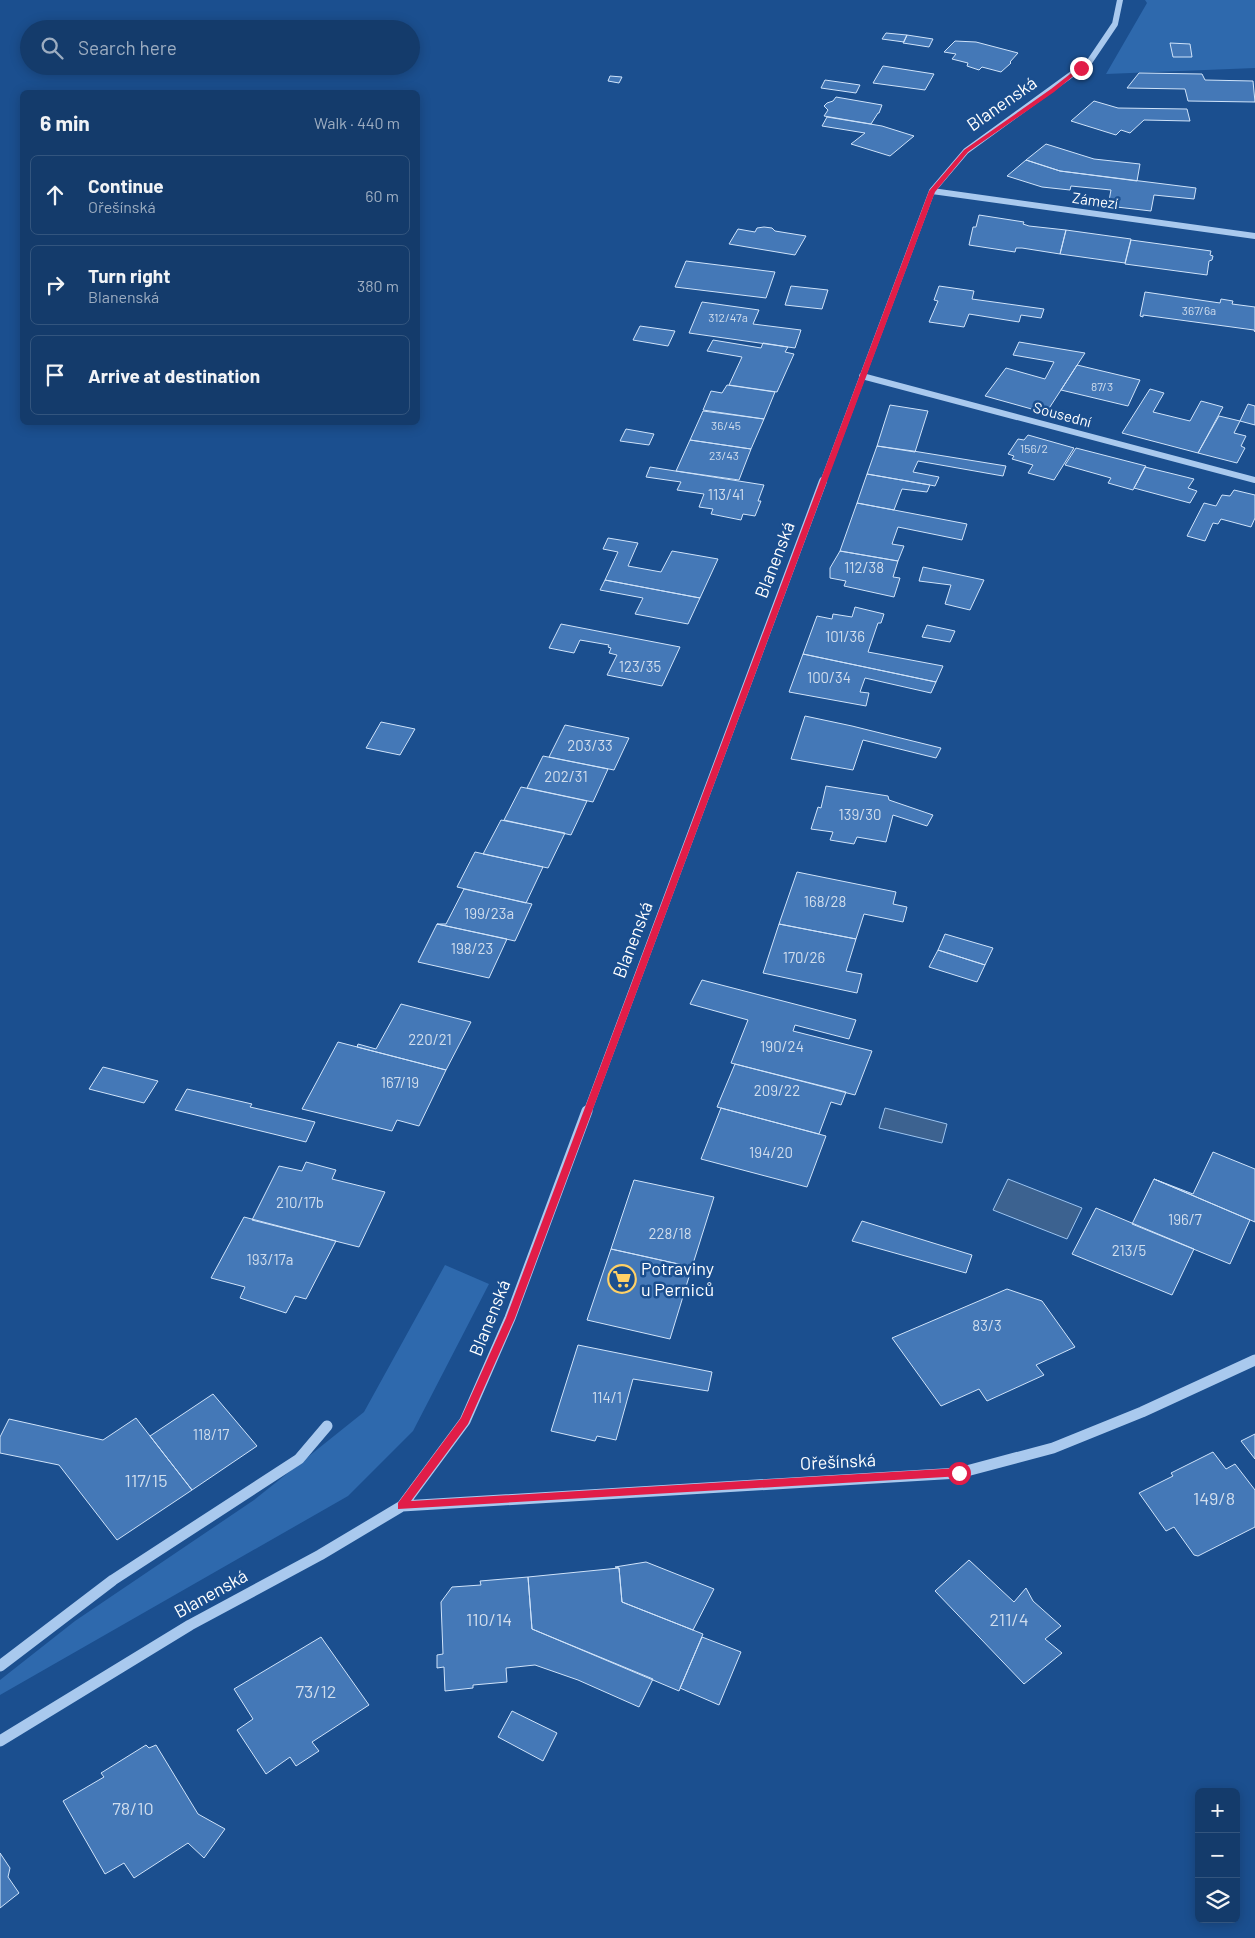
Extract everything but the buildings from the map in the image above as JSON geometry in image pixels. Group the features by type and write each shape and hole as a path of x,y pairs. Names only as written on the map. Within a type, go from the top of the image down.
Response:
{"street":[{"name":"Blanenská","path":"0,1741 190,1625 320,1555 402,1506 465,1421 510,1318 932,191 966,151 1090,61 1114,24 1120,0"},
{"name":"Zámezí","path":"932,191 1255,236"},
{"name":"Sousední","path":"862,376 1255,480"},
{"name":"Ořešínská","path":"402,1506 959,1473 1053,1448 1142,1412 1255,1360"},
{"path":"0,1666 113,1580 299,1458 327,1426"}],"shaded area":[{"path":"1145,0 1255,0 1255,68 1106,74 1147,3"},
{"path":"885,1108 947,1124 942,1143 879,1128"},
{"path":"1008,1179 1082,1208 1067,1239 993,1210"},
{"path":"445,1265 489,1284 413,1431 348,1496 0,1695 0,1680 75,1621 254,1500 364,1412"}],"place":[{"name":"Potraviny u Perniců","path":"622,1279"}],"route":[{"path":"959,1473 402,1506 465,1421 510,1318 932,191 966,151 1081,68"}]}
